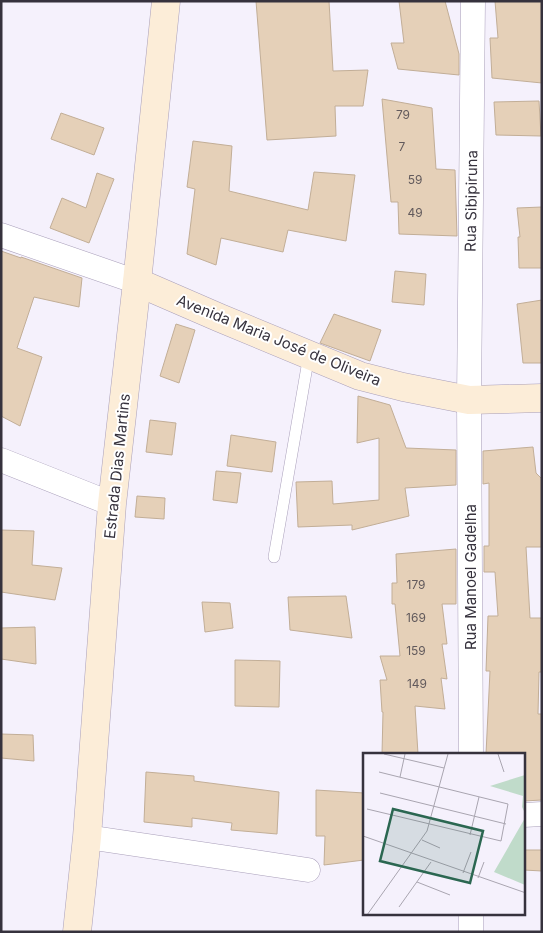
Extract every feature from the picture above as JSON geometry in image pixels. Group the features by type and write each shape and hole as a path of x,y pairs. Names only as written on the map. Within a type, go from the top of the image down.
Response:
{"street":[{"name":"Estrada Dias Martins","path":"77,932 87,837 112,504 166,1"},
{"name":"Rua Sibipiruna","path":"469,400 474,1"},
{"path":"1,235 137,282"},
{"name":"Avenida Maria José de Oliveira","path":"137,282 360,376 469,400 542,398"},
{"name":"Rua Manoel Gadelha","path":"469,400 471,753"},
{"path":"1,460 112,504"},
{"path":"526,815 542,814"},
{"path":"87,837 308,870"},
{"path":"471,916 471,932"}],"lane":[{"path":"274,557 309,354"}],"building":[{"path":"256,1 329,1 333,71 368,70 363,106 335,106 336,136 267,140"},
{"path":"399,1 445,1 459,54 459,75 398,69 391,43 404,43"},
{"path":"495,1 542,1 542,83 492,78 490,38 498,38"},
{"path":"382,99 432,108 436,169 455,170 457,236 399,234 398,202 391,202"},
{"path":"539,101 541,136 496,135 494,102"},
{"path":"61,113 104,128 94,155 51,139"},
{"path":"193,141 232,146 229,191 308,210 314,172 355,175 346,241 288,230 283,252 221,238 216,265 187,254 195,189 187,187"},
{"path":"97,173 114,179 89,243 50,228 62,198 86,208"},
{"path":"542,207 542,268 519,268 518,237 520,237 517,208"},
{"path":"1,251 82,278 79,307 34,297 17,348 42,357 20,426 1,416"},
{"path":"395,271 426,274 424,305 392,302"},
{"path":"542,300 542,363 523,363 517,304"},
{"path":"334,314 381,330 370,361 320,343"},
{"path":"176,324 195,330 179,383 160,376"},
{"path":"358,396 390,405 406,448 456,450 456,485 405,488 409,516 352,530 352,525 298,527 296,482 332,481 333,504 379,500 379,438 357,443"},
{"path":"150,420 176,423 172,455 146,452"},
{"path":"231,435 276,442 272,472 227,466"},
{"path":"533,447 536,473 542,479 542,547 526,547 530,618 542,618 542,672 539,672 538,714 542,714 542,800 526,801 526,753 486,753 490,671 486,671 488,616 498,616 495,572 484,572 484,546 489,546 489,483 483,484 483,451"},
{"path":"216,471 241,473 237,503 213,500"},
{"path":"137,496 165,498 164,519 135,517"},
{"path":"1,530 34,531 32,565 62,568 55,600 1,592"},
{"path":"456,549 456,604 442,604 447,644 442,644 447,679 441,678 445,709 415,706 418,753 382,753 383,712 380,680 387,680 380,656 400,656 395,604 392,604 392,583 397,583 396,554"},
{"path":"346,596 352,638 290,630 288,597"},
{"path":"202,602 230,603 233,628 205,632"},
{"path":"35,627 36,664 1,659 1,628"},
{"path":"235,660 280,661 279,707 235,706"},
{"path":"1,734 33,735 34,761 1,758"},
{"path":"146,772 194,776 194,781 279,792 277,834 231,830 232,823 192,818 192,827 144,822"},
{"path":"316,790 363,793 363,860 324,865 325,836 316,836"},
{"path":"526,850 542,850 542,871 526,870"}]}
